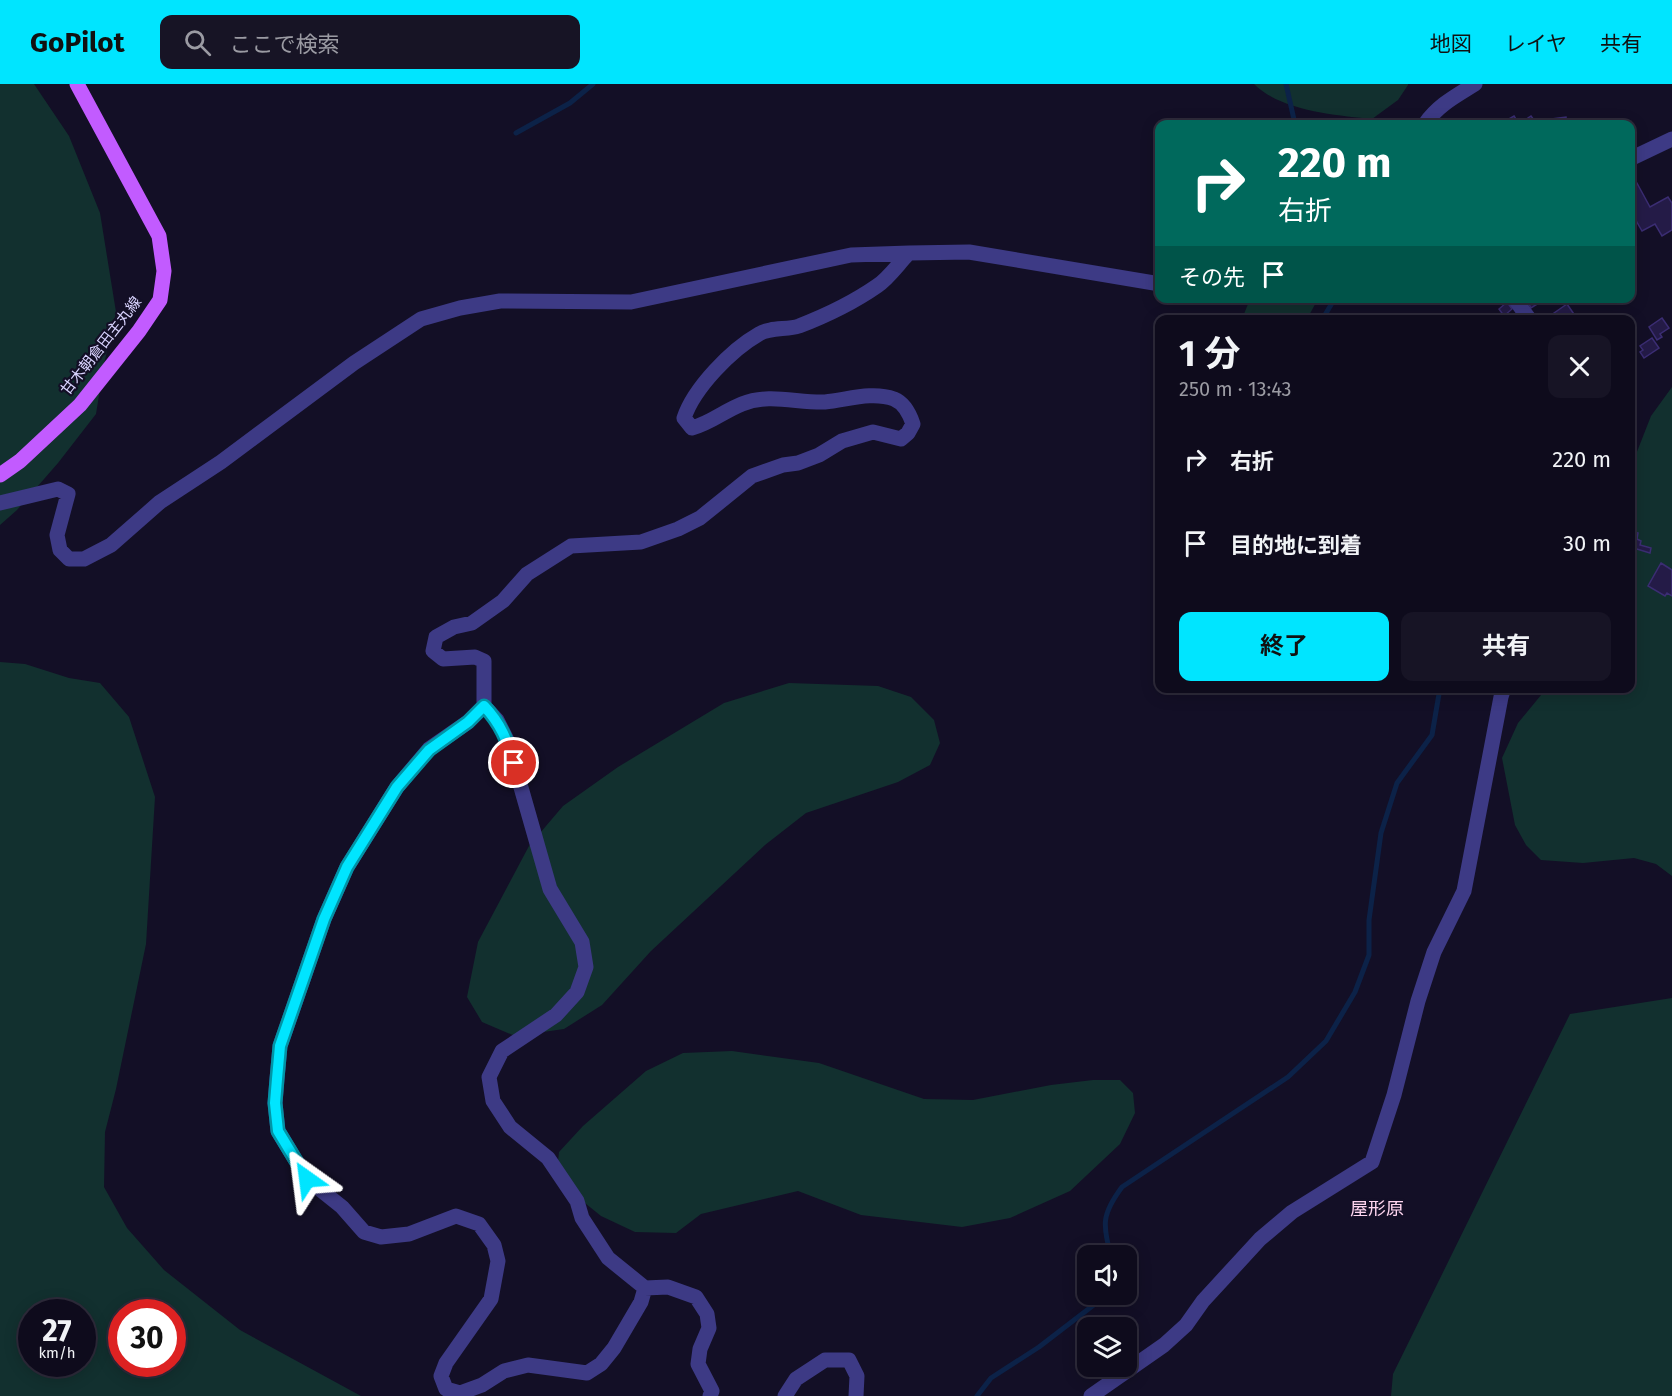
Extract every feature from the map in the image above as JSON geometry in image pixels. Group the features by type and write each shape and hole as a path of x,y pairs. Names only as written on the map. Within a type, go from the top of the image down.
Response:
{"main road":[{"name":"甘木朝倉田主丸線","path":"0,475 20,461 80,405 139,331 160,300 164,271 159,236 77,84"}],"street":[{"path":"1428,120 1442,104 1475,84"},
{"path":"1635,157 1672,139"},
{"path":"0,503 58,489 68,494 57,535 60,550 69,559 84,559 111,545 159,502 221,462 354,363 421,319 460,308 500,301 631,302 851,255 969,252 1155,283"},
{"path":"711,1396 712,1391 698,1364 700,1349 709,1328 707,1314 696,1297 668,1287 645,1288 608,1258 582,1218 576,1201 548,1158 510,1127 493,1101 489,1077 502,1051 556,1015 577,992 586,967 582,942 550,889 508,742 497,720 484,706 484,661 474,657 443,659 433,651 436,637 454,627 472,623 503,601 527,574 571,546 641,542 678,529 700,518 752,476 783,465 798,463 819,455 842,441 873,432 901,439 909,433 913,424 909,412 895,399 868,396 824,402 768,398 742,404 706,424 692,428 684,418 688,405 734,352 761,333 798,326 838,308 879,285 909,253"},
{"path":"1091,1396 1164,1345 1186,1325 1203,1301 1260,1239 1292,1212 1372,1162 1394,1095 1418,1001 1434,952 1464,891 1502,693"},
{"path":"484,706 468,722 429,750 397,787 347,867 324,919 280,1046 275,1103 278,1131 307,1179 342,1207 364,1232 381,1237 409,1234 456,1216 478,1224 494,1245 498,1261 491,1299 446,1363 441,1376 446,1389 460,1393 482,1385 504,1371 528,1365 587,1373 601,1364 614,1348 641,1302 645,1288"},
{"path":"785,1396 796,1379 825,1360 849,1360 857,1376 856,1396"}],"green space":[{"path":"0,84 34,84 69,136 100,213 116,312 96,414 58,463 17,510 0,525"},
{"path":"1254,84 1408,85 1398,100 1372,119 1294,106 1265,93"},
{"path":"1248,303 1316,303 1309,315 1244,315"},
{"path":"1672,387 1672,876 1656,864 1634,858 1583,863 1541,860 1526,845 1515,825 1502,758 1518,723 1543,693 1635,693 1635,457 1651,416"},
{"path":"0,662 25,664 69,678 100,683 129,717 155,797 146,944 105,1132 104,1187 127,1228 164,1270 240,1330 361,1396 0,1396"},
{"path":"789,683 878,686 911,697 934,720 940,743 930,765 898,782 806,813 765,845 651,951 602,1005 564,1029 515,1036 482,1022 467,997 478,942 529,846 563,806 618,767 724,703"},
{"path":"1672,998 1672,1396 1391,1396 1393,1374 1570,1014"},
{"path":"732,1051 819,1063 924,1099 973,1100 1051,1085 1093,1080 1120,1080 1133,1093 1135,1113 1120,1144 1070,1191 1010,1218 962,1227 861,1215 798,1191 701,1214 676,1233 635,1232 601,1216 575,1195 557,1171 559,1152 583,1126 646,1071 683,1053"}],"building":[{"path":"1566,117 1566,120 1552,120"},
{"path":"1635,180 1650,207 1668,197 1672,203 1672,230 1662,236 1655,224 1642,231 1635,219"},
{"path":"1508,303 1512,309 1503,315 1499,309"},
{"path":"1528,303 1539,303 1531,308"},
{"path":"1567,304 1575,315 1551,315"},
{"path":"1662,318 1669,328 1660,334 1662,337 1657,340 1649,327"},
{"path":"1652,338 1659,348 1644,358 1640,352 1643,350 1640,346"},
{"path":"1635,532 1638,533 1637,539 1641,541 1640,545 1651,548 1650,553 1635,548"},
{"path":"1661,563 1672,570 1672,596 1667,593 1665,596 1648,586"}],"waterway":[{"path":"516,133 570,103 593,84"},
{"path":"1286,84 1294,120"},
{"path":"1325,315 1332,303"},
{"path":"1108,1245 1105,1227 1107,1212 1122,1187 1288,1077 1326,1041 1355,992 1369,955 1369,920 1381,833 1397,783 1432,735 1439,693"},
{"path":"977,1396 991,1378 1039,1347 1094,1305"}],"district":[{"name":"屋形原","path":"1377,1209"}],"route":[{"path":"307,1179 278,1131 275,1103 280,1046 324,919 347,867 397,787 429,750 468,722 484,706 497,720 508,742 514,763"}]}
